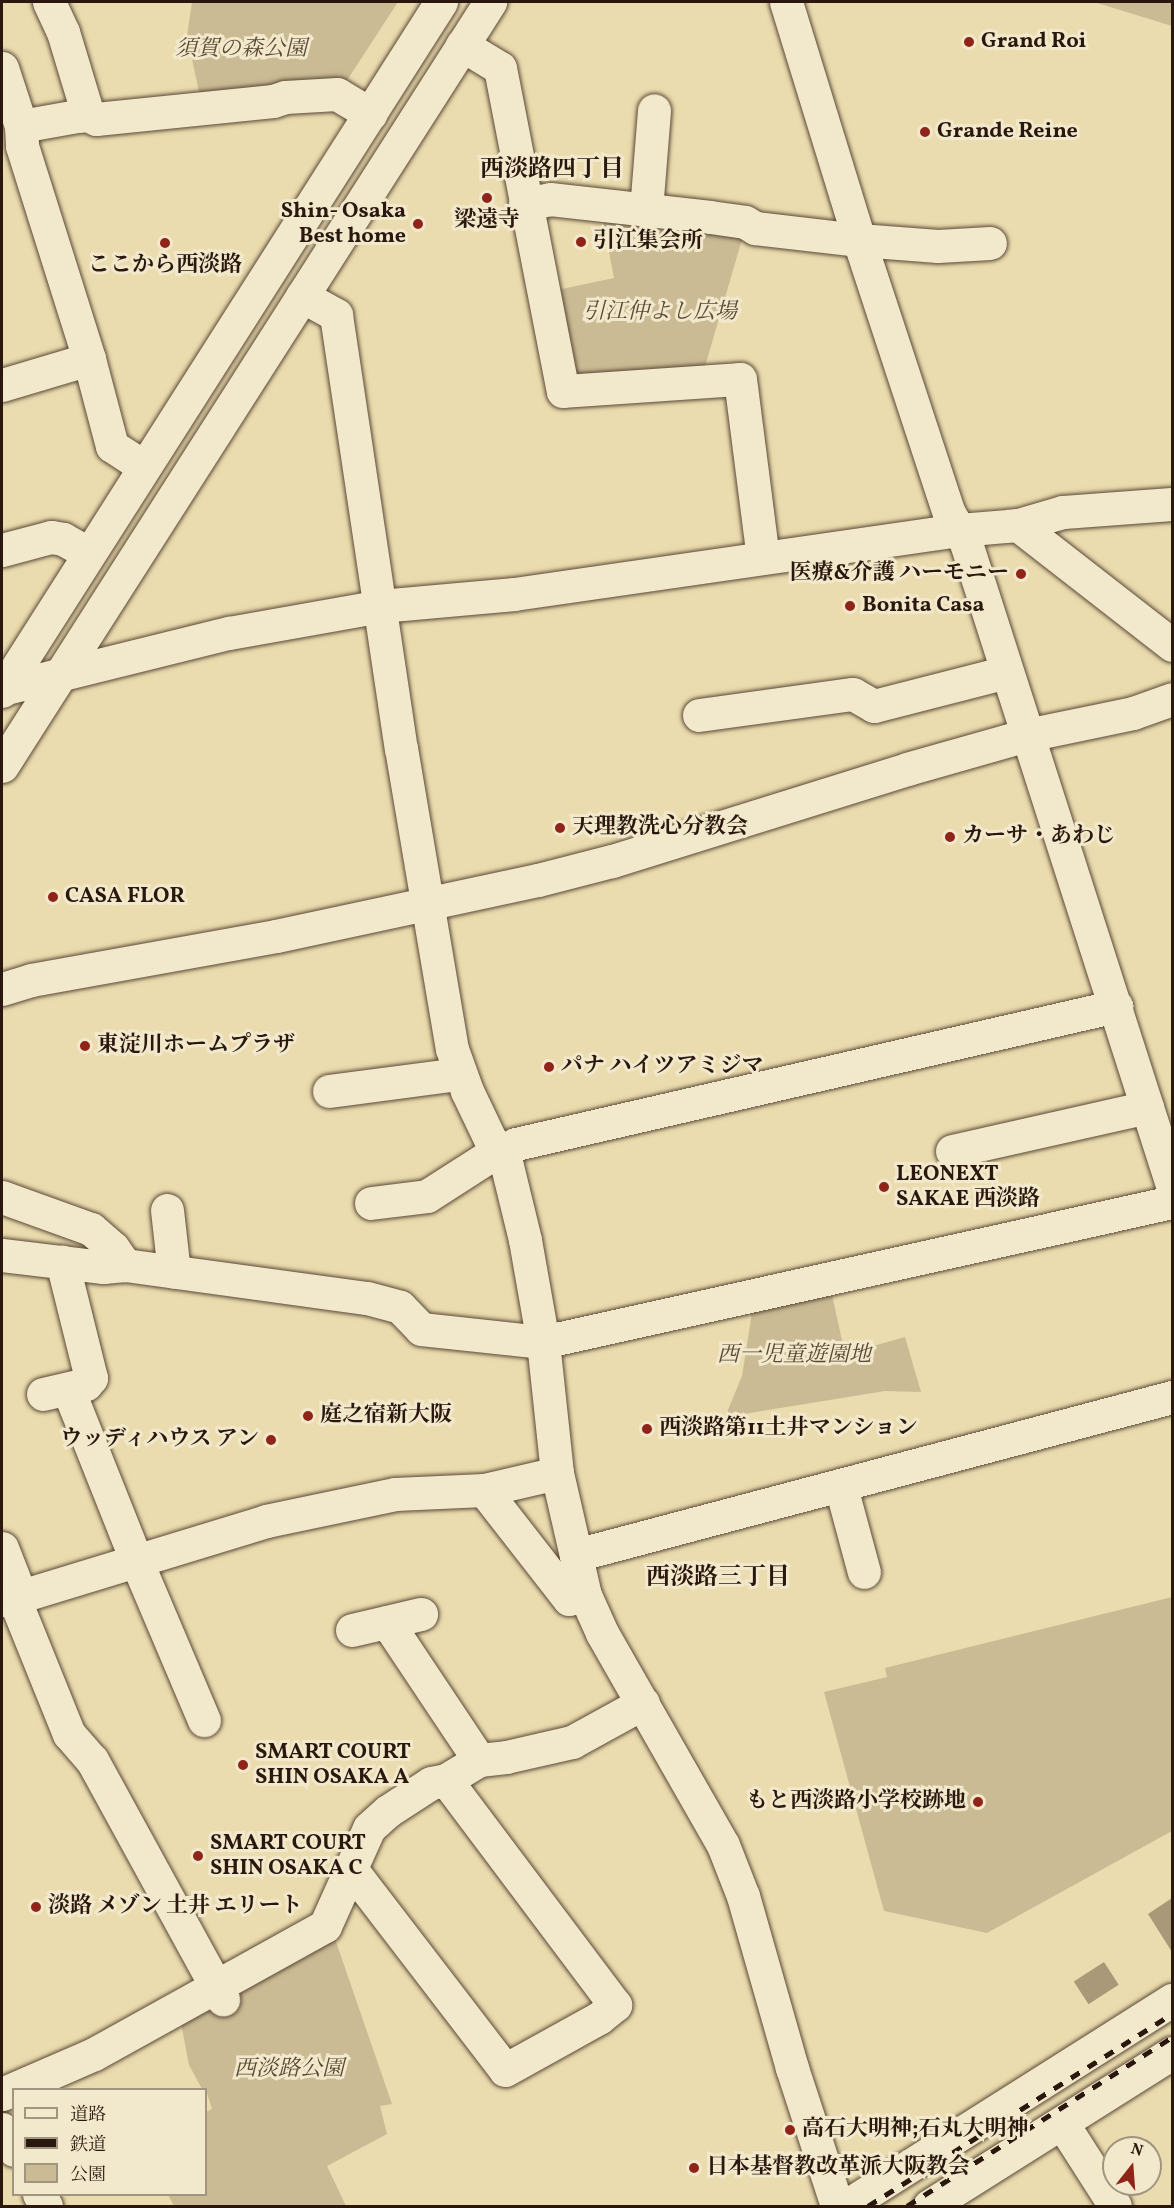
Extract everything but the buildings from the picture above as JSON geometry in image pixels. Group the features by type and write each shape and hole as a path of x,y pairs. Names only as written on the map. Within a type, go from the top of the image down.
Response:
{"street":[{"path":"49,2 63,32 88,115"},
{"path":"2,689 441,2"},
{"path":"2,766 490,2"},
{"path":"786,2 859,240 949,513 966,543 1116,1006 1158,1117 1173,1185"},
{"path":"462,45 500,68 563,391 740,380 763,558"},
{"path":"3,76 21,126 22,146 89,359 112,446 144,467"},
{"path":"21,126 88,115 96,119 273,101 285,97 337,94 370,114"},
{"path":"646,210 654,111"},
{"path":"525,204 550,199 745,222 755,228 859,240 938,246 990,243"},
{"path":"302,296 336,315 427,906 459,1074 507,1166 517,1207 543,1342 557,1473 585,1595 602,1633 723,1845 742,1896 792,2068 837,2206"},
{"path":"2,385 89,359"},
{"path":"2,689 229,633 380,606 514,594 959,530 1018,525 1063,512 1173,504"},
{"path":"1018,525 1173,645"},
{"path":"2,550 51,537 63,539 88,553"},
{"path":"699,715 853,694 874,706 1006,672"},
{"path":"2,989 31,980 427,906 612,861 907,769 1027,735 1133,713 1173,699"},
{"path":"371,1203 428,1196 498,1152 516,1144 1116,1006"},
{"path":"329,1091 459,1074"},
{"path":"952,1151 1158,1117"},
{"path":"2,1197 91,1229 113,1248 125,1265"},
{"path":"2,1255 103,1267 125,1265 367,1298 400,1307 421,1329 543,1342 1173,1202"},
{"path":"167,1210 174,1272"},
{"path":"43,1394 86,1384 91,1378 91,1370 62,1262"},
{"path":"76,1387 71,1393 72,1399 136,1560 204,1720"},
{"path":"576,1556 1173,1397"},
{"path":"10,1599 266,1521 395,1494 484,1490 557,1473"},
{"path":"841,1487 864,1572"},
{"path":"484,1490 569,1599 585,1595"},
{"path":"2,1548 18,1589 10,1599"},
{"path":"10,1599 18,1608 69,1734 92,1760 218,1993"},
{"path":"352,1630 421,1614"},
{"path":"387,1623 478,1760"},
{"path":"16,2088 94,2054 218,1993 325,1926 369,1828 388,1811 430,1783 446,1780 478,1760 544,1750 572,1742 643,1703"},
{"path":"351,1869 505,2070 599,2018 615,2005 446,1780"},
{"path":"846,2206 1173,2000"},
{"path":"929,2206 1173,2054"},
{"path":"1062,2123 1114,2206"},
{"path":"2,2129 12,2146"},
{"path":"945,2144 970,2181"}],"green space":[{"name":"須賀の森公園","path":"192,2 398,2 344,85 201,101 187,36"},
{"path":"1094,2 1172,2 1172,26"},
{"name":"引江仲よし広場","path":"602,215 743,236 704,370 582,379 573,372 557,290 614,278"},
{"name":"西一児童遊園地","path":"831,1290 845,1354 905,1337 921,1392 885,1391 725,1417 742,1376 753,1306"},
{"path":"1172,1597 1172,1831 987,1933 884,1911 824,1692 887,1677 885,1668"},
{"name":"西淡路公園","path":"334,1936 392,2104 380,2106 387,2134 327,2166 346,2206 174,2206 169,2196 207,2196 207,2112 212,2109 207,2088 201,2088 189,2065 181,2023"}],"shaded area":[{"path":"1172,1898 1172,1952 1148,1914"},
{"path":"1104,1962 1119,1985 1089,2004 1074,1982"}],"railway":[{"path":"868,2206 1172,2014"},
{"path":"907,2206 1172,2037"}],"place":[{"name":"Grand Roi","path":"969,42"},
{"name":"Grande Reine","path":"925,132"},
{"name":"梁遠寺","path":"487,198"},
{"name":"Shin- Osaka Best home","path":"418,224"},
{"name":"引江集会所","path":"581,242"},
{"name":"ここから西淡路","path":"165,243"},
{"name":"医療&介護 ハーモニー","path":"1021,574"},
{"name":"Bonita Casa","path":"850,606"},
{"name":"天理教洗心分教会","path":"560,828"},
{"name":"カーサ・あわじ","path":"950,837"},
{"name":"CASA FLOR","path":"53,897"},
{"name":"東淀川ホームプラザ","path":"85,1046"},
{"name":"パナ ハイツアミジマ","path":"549,1067"},
{"name":"LEONEXT SAKAE 西淡路","path":"884,1187"},
{"name":"庭之宿新大阪","path":"308,1416"},
{"name":"西淡路第11土井マンション","path":"647,1429"},
{"name":"ウッディハウス アン","path":"271,1440"},
{"name":"SMART COURT SHIN OSAKA A","path":"243,1765"},
{"name":"もと西淡路小学校跡地","path":"978,1802"},
{"name":"SMART COURT SHIN OSAKA C","path":"198,1856"},
{"name":"淡路 メゾン 土井 エリート","path":"36,1907"},
{"name":"高石大明神;石丸大明神","path":"790,2130"},
{"name":"日本基督教改革派大阪教会","path":"694,2168"}],"district":[{"name":"西淡路四丁目","path":"552,171"},
{"name":"西淡路三丁目","path":"718,1579"}]}
